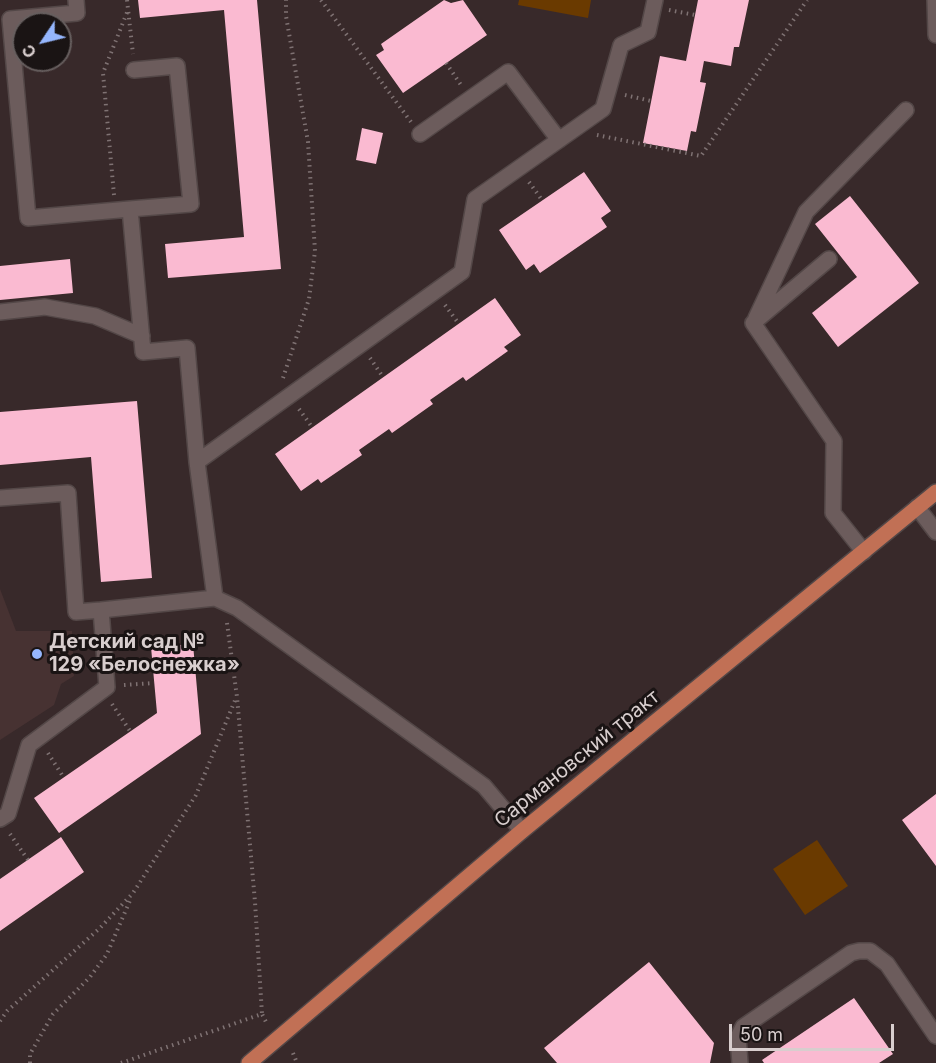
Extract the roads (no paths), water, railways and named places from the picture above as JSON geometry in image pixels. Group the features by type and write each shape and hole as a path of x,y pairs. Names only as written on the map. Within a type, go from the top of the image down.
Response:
{"main road":[{"name":"Сармановский тракт","path":"249,1063 522,831 936,492"},
{"path":"270,1063 280,1038"}],"street":[{"path":"76,0 77,13 10,19 28,218 190,204 177,66 134,70"},
{"path":"935,0 936,35"},
{"path":"197,462 462,272 475,199 603,109 621,45 648,32 655,3"},
{"path":"420,134 508,72 559,140"},
{"path":"753,323 806,212 906,110"},
{"path":"123,210 143,352 186,348 197,462 220,600"},
{"path":"753,323 829,259"},
{"path":"0,312 45,307 94,316 142,336"},
{"path":"753,323 834,441 834,513 864,552"},
{"path":"0,498 68,493 75,612 220,600 237,608 483,786 522,831"},
{"path":"917,507 936,532"},
{"path":"0,819 8,814 29,745 105,688 101,610"},
{"path":"740,1063 738,1037 743,1027 851,953 859,951 870,951 887,964 936,1036"}],"place":[{"name":"Детский сад № 129 «Белоснежка»","path":"37,654"}]}
